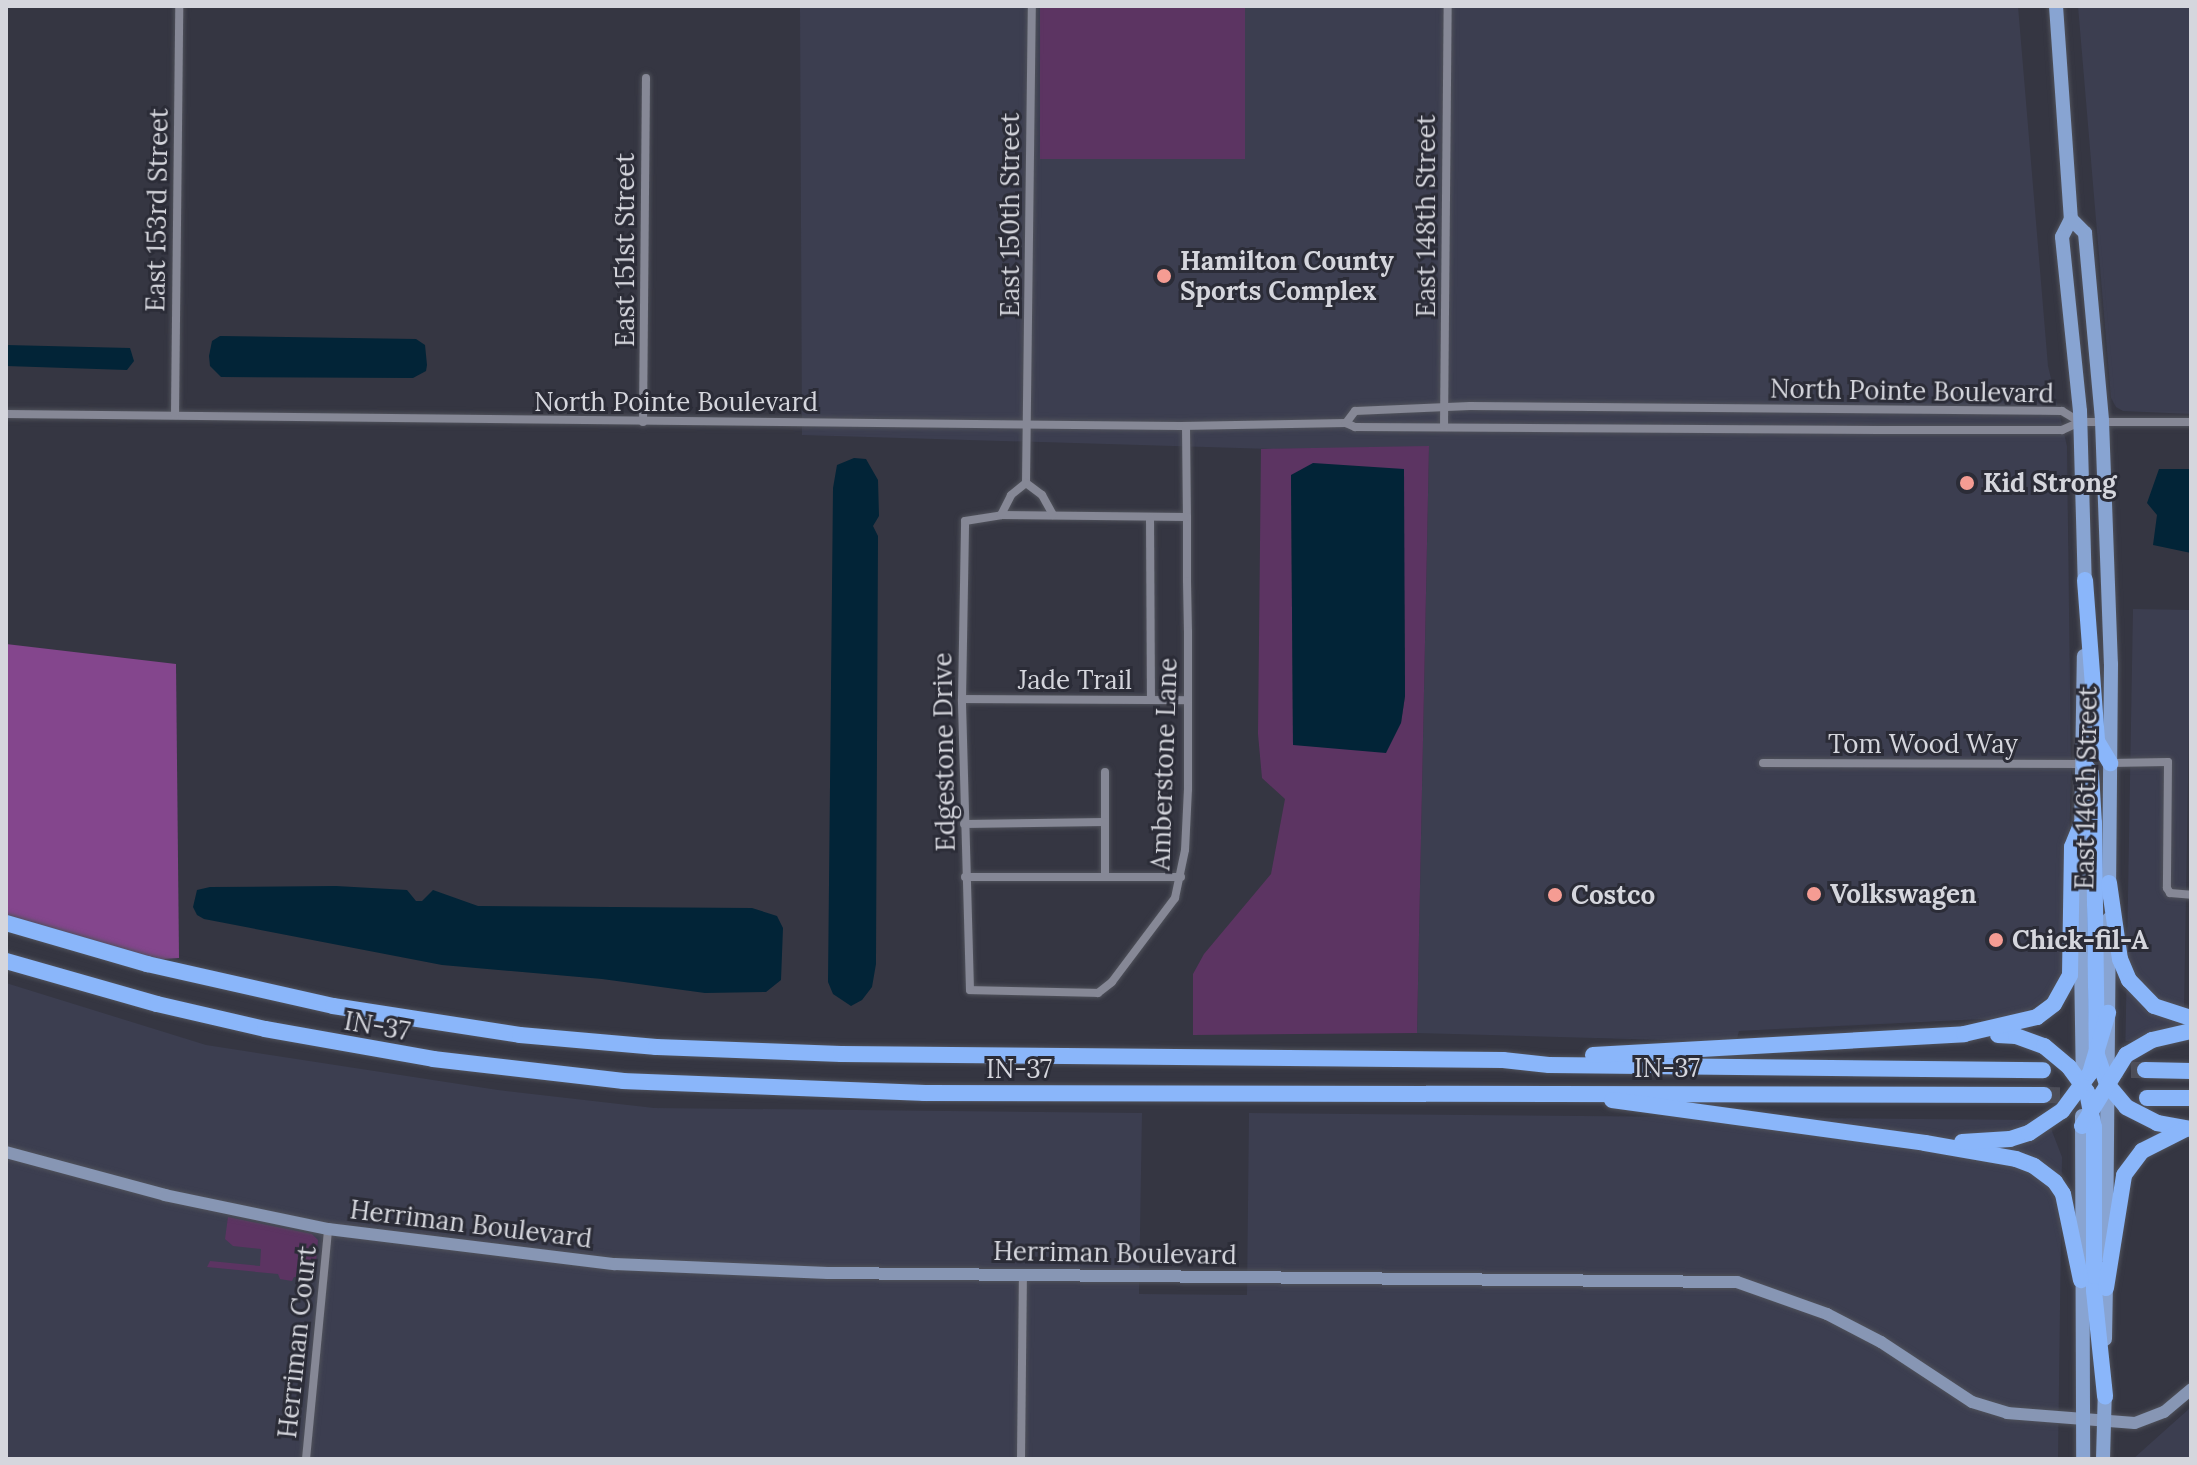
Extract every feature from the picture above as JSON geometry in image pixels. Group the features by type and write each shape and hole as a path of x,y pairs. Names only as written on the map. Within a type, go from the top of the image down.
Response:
{"highway":[{"path":"2085,580 2097,741 2110,763"},
{"path":"2084,764 2091,773 2094,823 2097,1055 2115,1098 2142,1118 2188,1129"},
{"path":"1964,1034 2037,1017 2054,1004 2062,992 2070,975 2072,947 2072,847 2081,825"},
{"path":"2109,883 2120,959 2129,980 2154,1006 2191,1018"},
{"name":"IN-37","path":"6,923 147,964 293,998 446,1025 706,1051 2043,1070"},
{"name":"IN-37","path":"6,961 157,1004 265,1029 433,1059 624,1081 924,1093 2044,1095"},
{"path":"1925,1143 1992,1142 2029,1133 2062,1111 2083,1085 2097,1055 2108,1013"},
{"path":"2086,1118 2120,1061 2133,1049 2170,1033 2191,1031"},
{"path":"1503,1060 1964,1034 2032,1040 2065,1062 2083,1085 2086,1118 2094,1127 2094,1291 2105,1396"},
{"path":"2145,1070 2191,1071"},
{"path":"1578,1096 1925,1143 2016,1159 2034,1166 2055,1182 2071,1219 2081,1280"},
{"path":"2147,1098 2191,1098"},
{"path":"2106,1288 2124,1175 2142,1151 2188,1129"}],"main road":[{"name":"East 146th Street","path":"2056,6 2071,219 2062,237 2080,422 2085,580 2081,825 2083,1085"},
{"name":"East 146th Street","path":"2071,219 2085,233 2102,421 2111,664 2103,1459"},
{"path":"2083,1459 2081,1280 2086,1118"}],"street":[{"name":"East 153rd Street","path":"175,415 179,6"},
{"name":"East 150th Street","path":"1026,483 1032,6"},
{"name":"East 148th Street","path":"1444,427 1448,6"},
{"name":"East 151st Street","path":"643,422 646,78"},
{"name":"North Pointe Boulevard","path":"1346,423 1355,411 1445,406 2062,411 2080,422"},
{"name":"North Pointe Boulevard","path":"6,414 643,422 1186,426 1346,423 1355,427 2062,430 2080,422"},
{"path":"2080,422 2191,422"},
{"name":"Amberstone Lane","path":"970,990 1088,994 1106,989 1171,906 1181,877 1188,809 1186,426"},
{"path":"1053,515 1042,495 1026,483 1011,495 1001,515 1187,517"},
{"name":"Edgestone Drive","path":"970,990 964,824 962,530 965,521 972,518 1001,515"},
{"name":"Amberstone Lane","path":"1150,517 1151,700"},
{"name":"Jade Trail","path":"962,699 1188,700"},
{"path":"2110,763 2168,762 2167,888 2170,893 2191,895"},
{"name":"Tom Wood Way","path":"1763,763 2084,764"},
{"path":"1105,772 1105,877"},
{"path":"964,824 1105,822"},
{"path":"965,877 1181,877"},
{"name":"Herriman Boulevard","path":"6,1152 165,1195 328,1229 544,1258 671,1268 1737,1282 1827,1314 1859,1330 1972,1402 2007,1413 2104,1423 2151,1419 2191,1389"},
{"name":"Herriman Court","path":"306,1459 328,1229"},
{"path":"1021,1459 1023,1274"}],"shaded area":[{"path":"800,6 2018,6 2048,366 2067,446 2071,773 2066,957 2063,980 2053,994 2022,1014 2003,1018 1739,1031 1736,1042 1417,1033 1429,447 1273,449 802,435"},
{"path":"1040,6 1245,6 1245,159 1040,159"},
{"path":"2078,6 2191,6 2191,414 2123,411 2116,407 2111,398"},
{"path":"220,336 416,339 425,345 427,365 426,371 413,378 221,377 210,366 209,356 212,341"},
{"path":"6,345 130,348 134,361 127,370 6,366"},
{"path":"1429,446 1417,1033 1193,1035 1193,974 1204,954 1271,874 1285,799 1262,778 1258,734 1261,449","holes":["1403,469 1405,696 1401,723 1293,745 1291,476"]},
{"path":"854,458 866,459 878,480 879,516 873,526 878,536 876,964 872,987 862,1000 851,1006 833,994 828,982 833,488 837,465"},
{"path":"1313,463 1404,469 1405,696 1401,723 1386,753 1293,745 1291,475"},
{"path":"2159,469 2191,469 2191,553 2153,545 2157,515 2147,503"},
{"path":"2133,609 2191,610 2183,1042 2125,1041"},
{"path":"6,644 176,664 179,958 134,961 6,917"},
{"path":"336,886 407,890 416,901 422,901 433,890 478,906 752,908 777,916 783,928 781,980 766,992 705,993 602,979 442,965 204,919 197,915 193,907 197,890 210,887"},
{"path":"6,983 206,1045 498,1090 654,1108 1142,1113 1139,1294 1247,1295 1249,1113 2039,1120 2050,1126 2062,1157 2058,1459 6,1459"},
{"path":"228,1217 312,1234 318,1240 315,1273 308,1278 294,1277 292,1281 280,1279 278,1274 207,1267 210,1261 260,1266 261,1249 233,1246 225,1239"},
{"path":"2191,1407 2191,1459 2133,1459"}],"tunnel":[{"path":"2107,1070 2145,1070"},
{"path":"2044,1095 2083,1096"}],"place":[{"name":"Hamilton County Sports Complex","path":"1164,276"},
{"name":"Kid Strong","path":"1967,483"},
{"name":"Volkswagen","path":"1814,894"},
{"name":"Costco","path":"1555,895"},
{"name":"Chick-fil-A","path":"1996,940"}]}
